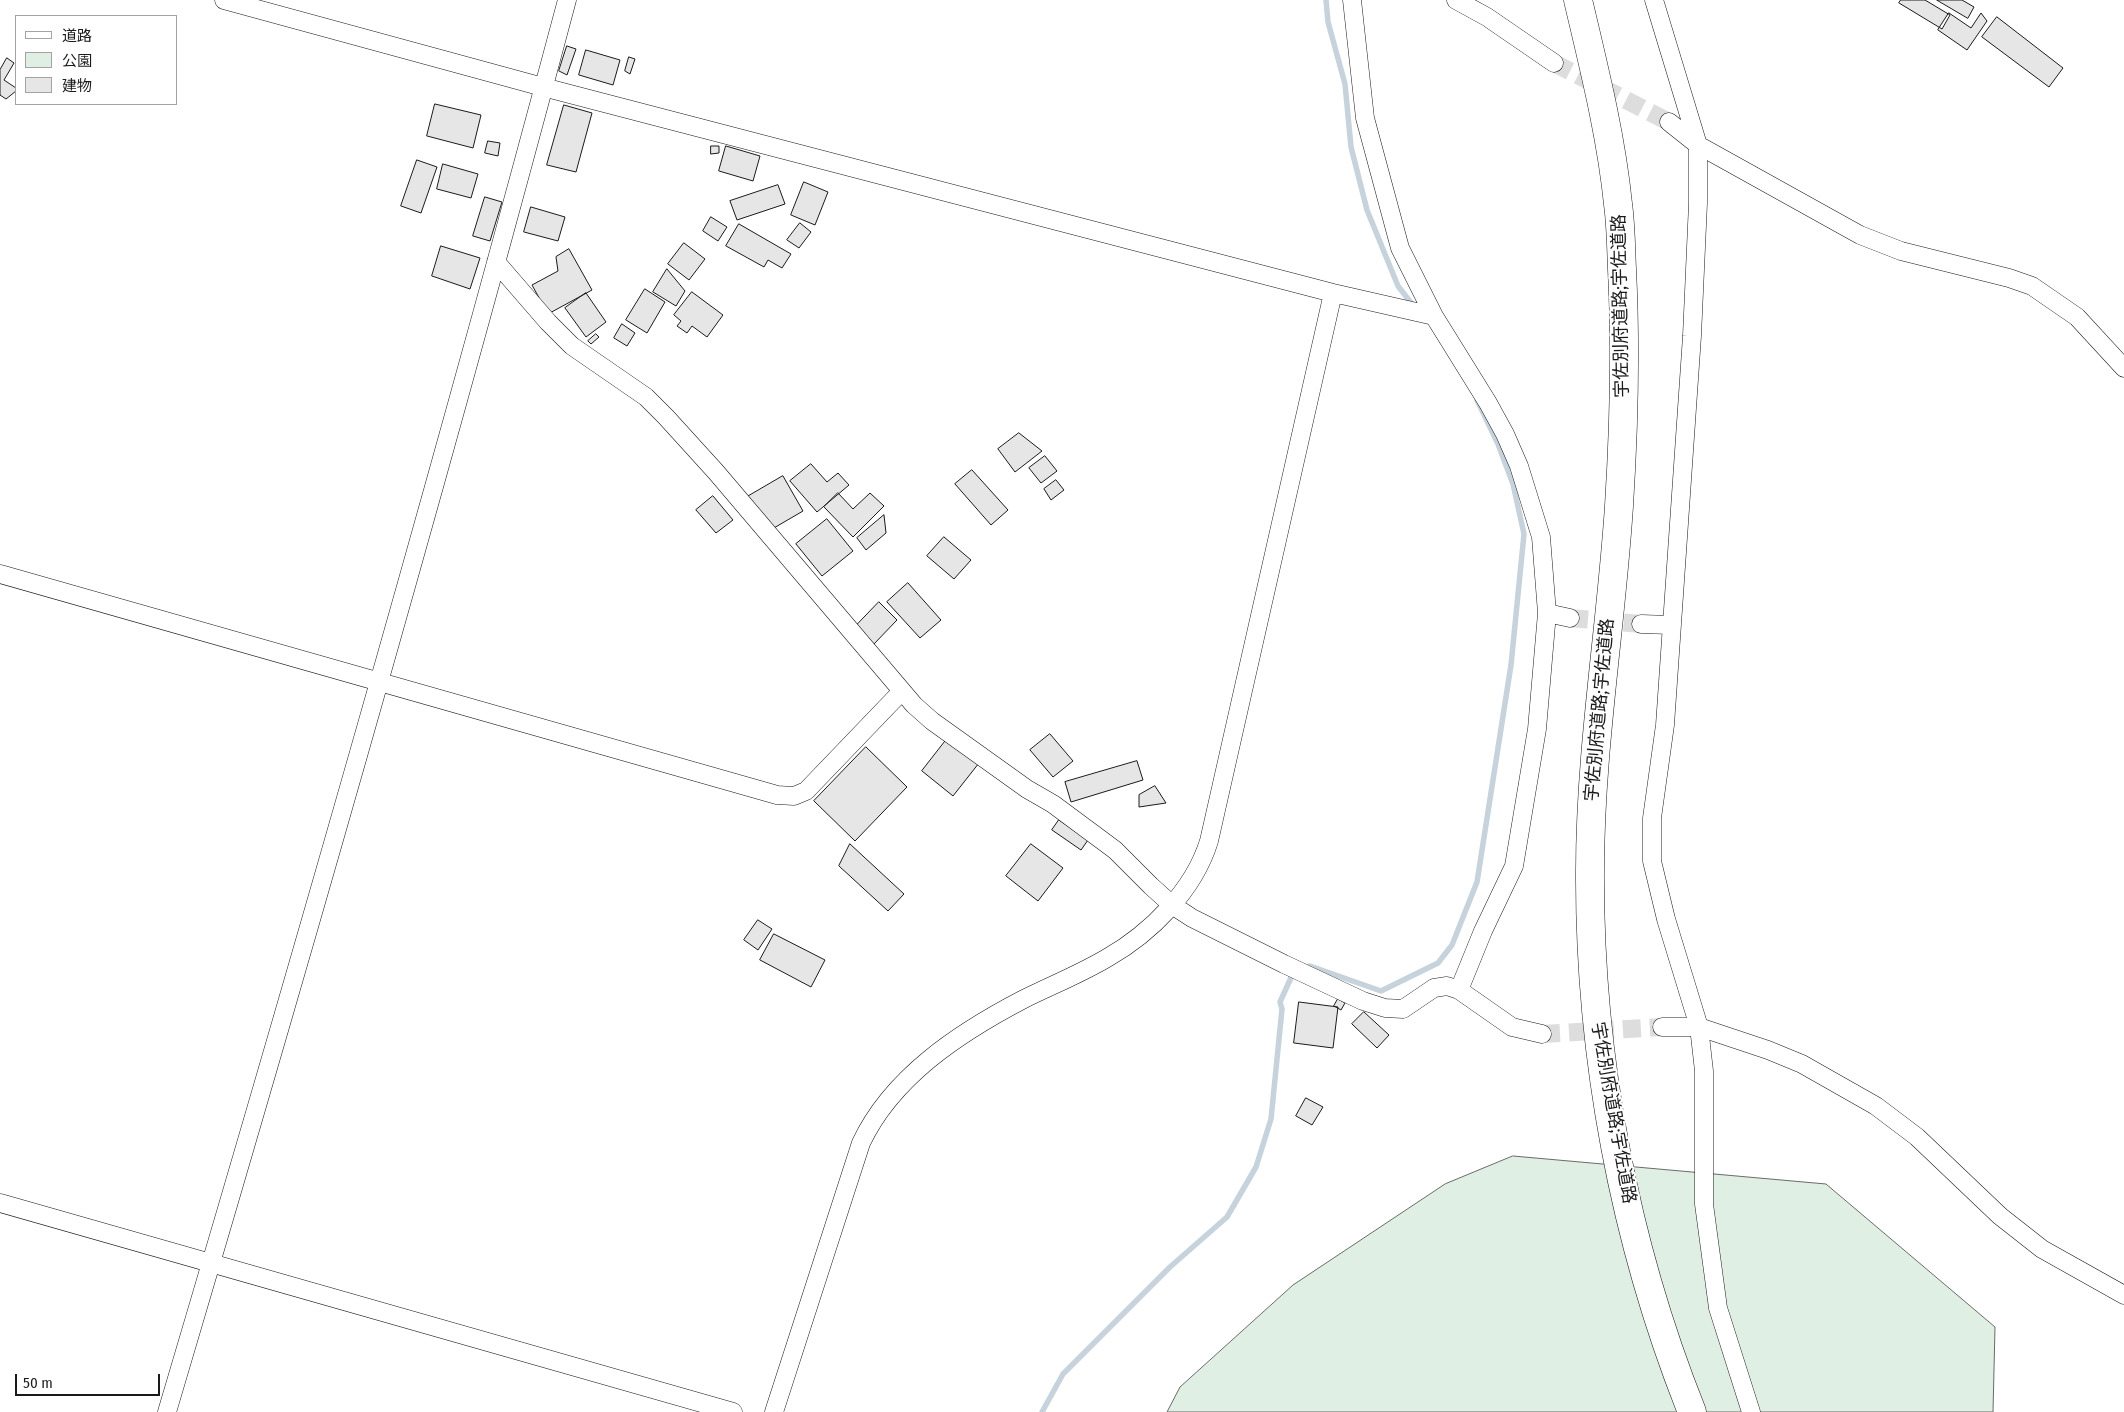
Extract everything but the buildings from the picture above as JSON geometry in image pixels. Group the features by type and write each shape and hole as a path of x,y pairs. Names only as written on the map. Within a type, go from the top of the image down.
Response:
{"highway":[{"name":"宇佐別府道路;宇佐道路","path":"1578,0 1607,123 1618,206 1625,337 1619,508 1597,724 1591,812 1590,873 1595,1001 1608,1108 1631,1221 1668,1347 1692,1412"}],"street":[{"path":"224,0 543,87 1333,293 1434,316"},
{"path":"167,1412 380,680 567,0"},
{"path":"1352,0 1365,118 1379,177 1400,248 1434,316 1505,434 1519,466 1541,536 1547,613 1537,729 1514,866 1483,932 1459,990"},
{"path":"1456,0 1487,17 1554,63"},
{"path":"1654,0 1698,145 1698,203 1692,336 1665,725 1652,818 1652,861 1666,919 1699,1027 1704,1071 1705,1213 1718,1308 1751,1412"},
{"path":"1669,122 1698,145 1860,235 1901,251 2009,278 2032,286 2077,317 2124,368"},
{"path":"496,262 548,322 572,346 646,397 666,417 710,465 902,691 932,721 1028,789 1053,804 1115,850 1172,905 1209,928 1363,1001 1385,1008 1403,1009 1434,988 1447,986 1459,990 1512,1027 1542,1034"},
{"path":"774,1412 861,1143 871,1122 886,1102 910,1075 936,1054 1021,1001 1107,958 1131,942 1172,905 1191,882 1202,861 1209,841 1333,293"},
{"path":"0,574 380,680 777,795 794,796 806,791 902,691"},
{"path":"1547,613 1570,618"},
{"path":"1641,624 1671,625"},
{"path":"1662,1027 1699,1027 1768,1050 1802,1064 1876,1106 1917,1137 2000,1216 2042,1250 2124,1295"},
{"path":"0,1203 733,1412"}],"green space":[{"path":"1513,1156 1826,1184 1995,1327 1993,1412 1167,1412 1180,1387 1293,1285 1445,1184"}],"waterway":[{"path":"1326,0 1328,22 1345,84 1351,147 1367,210 1398,286 1415,308"},
{"path":"1303,968 1310,966 1381,991 1438,963 1452,945 1477,882 1511,665 1524,534 1513,484 1498,444 1477,400"},
{"path":"1042,1412 1063,1374 1170,1267 1227,1217 1256,1167 1271,1119 1282,1009 1280,1002 1294,971"}],"tunnel":[{"path":"1554,63 1669,122"},
{"path":"1570,618 1641,624"},
{"path":"1542,1034 1662,1027"}]}
